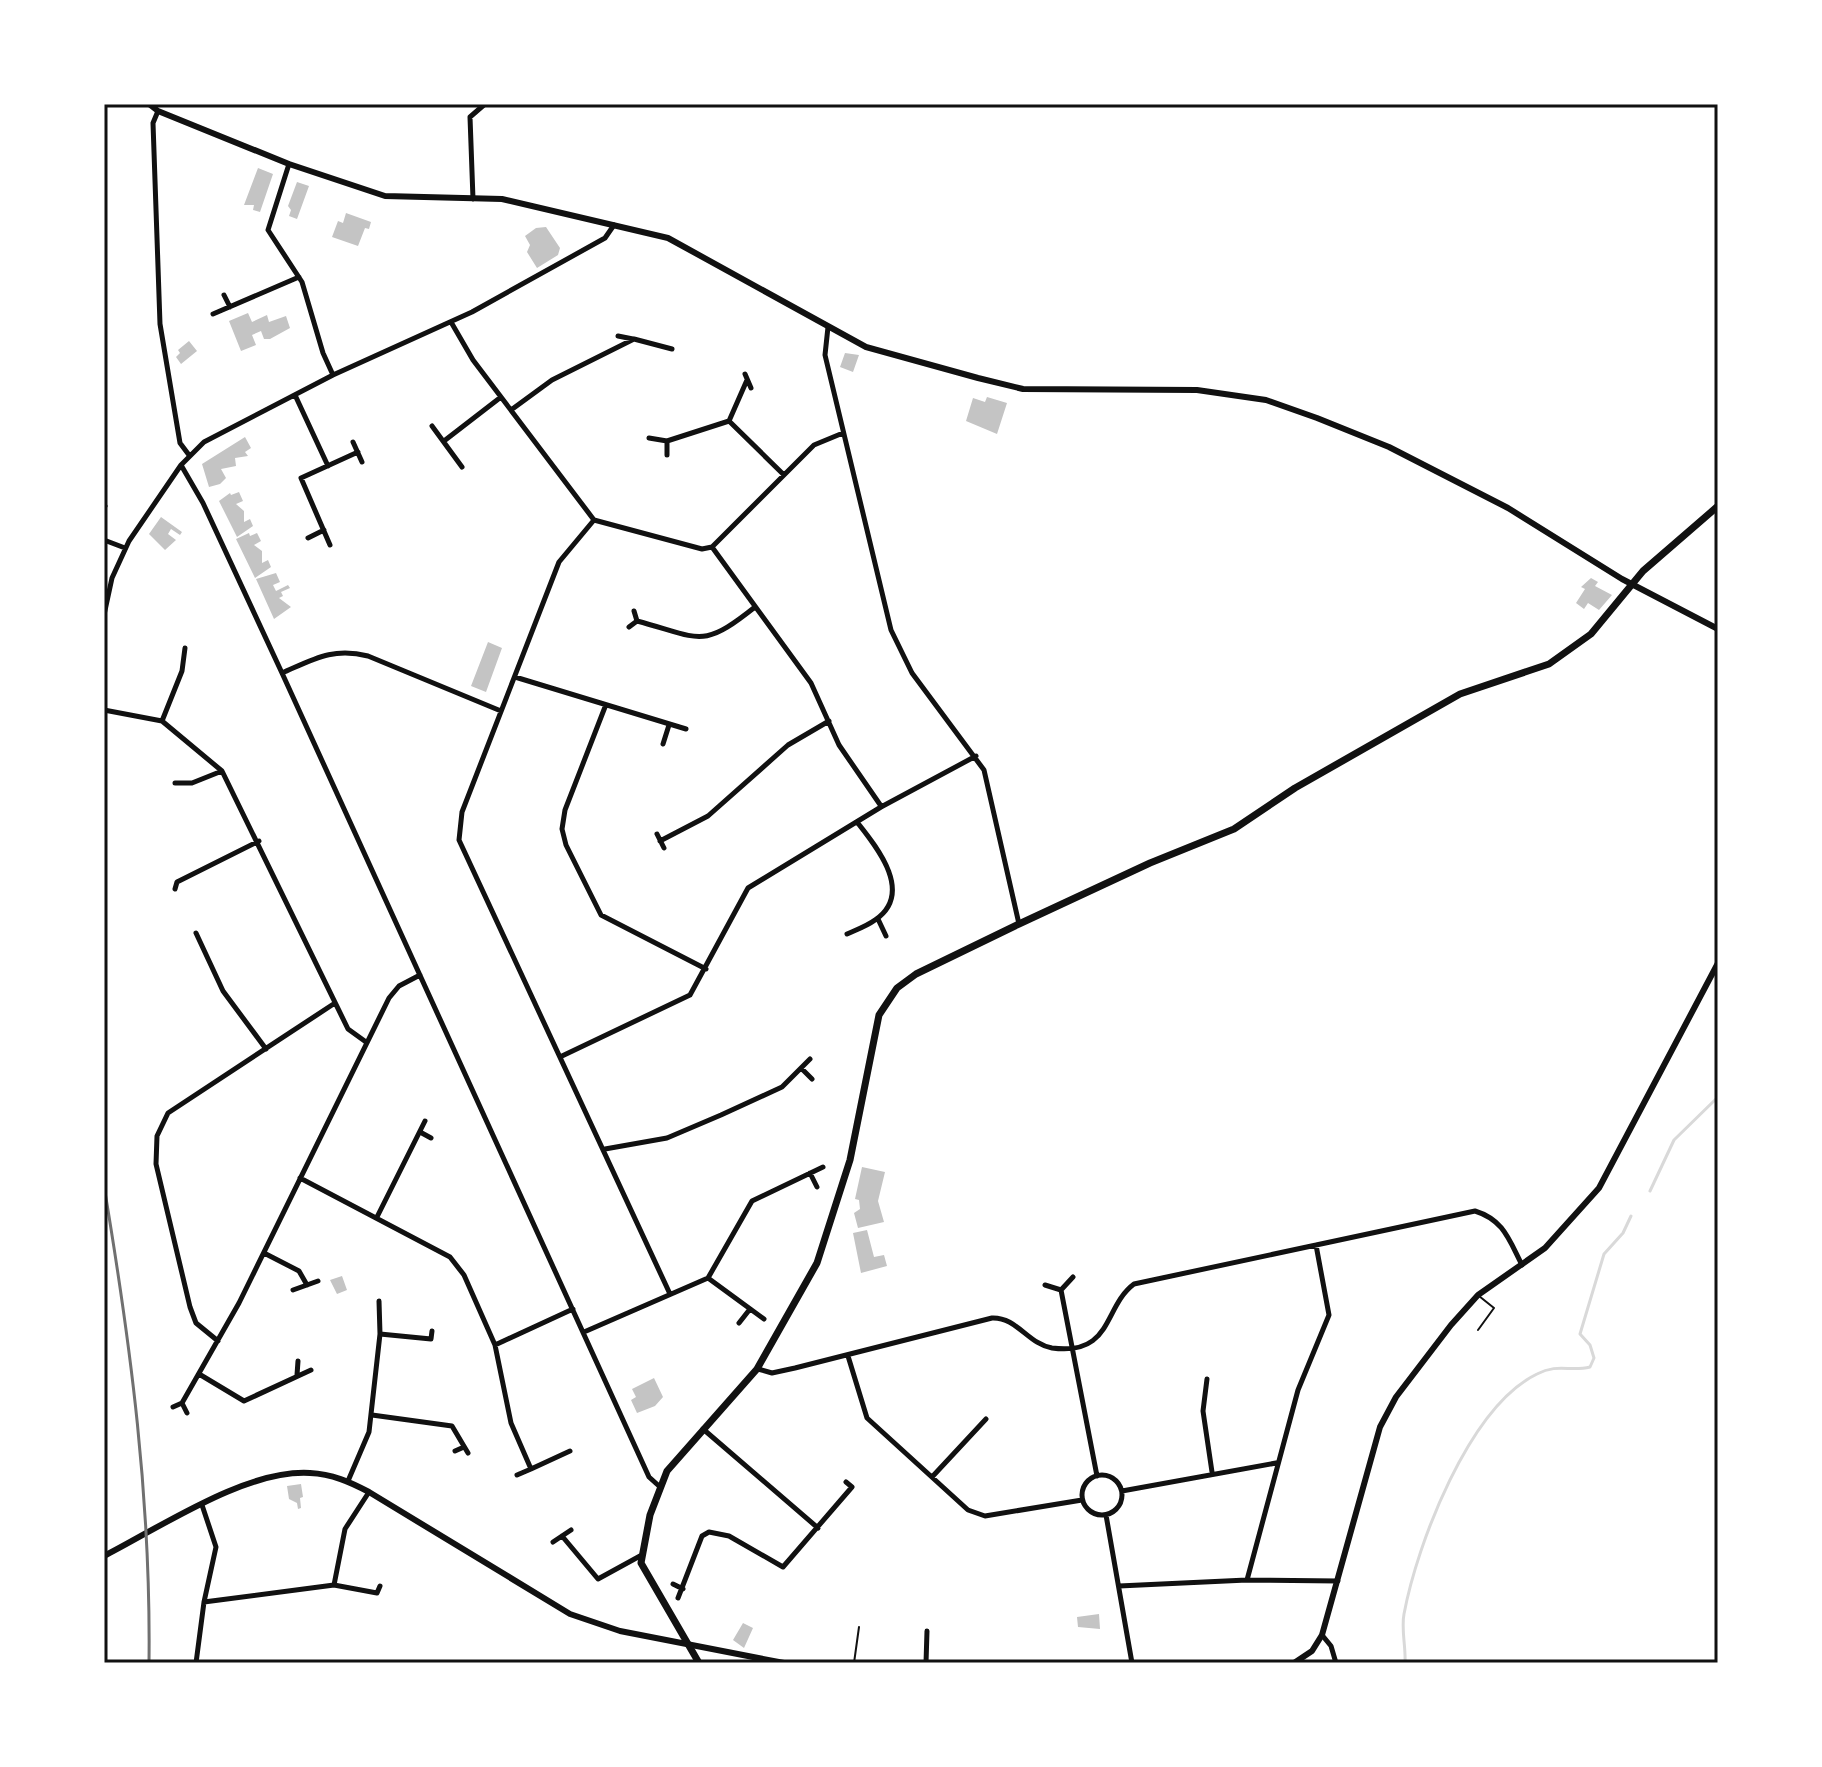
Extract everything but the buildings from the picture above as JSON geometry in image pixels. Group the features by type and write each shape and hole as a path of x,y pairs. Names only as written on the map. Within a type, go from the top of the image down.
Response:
{"main road":[{"path":"699,1663 640,1556 659,1486 667,1471 702,1429 757,1369 810,1276 836,1213 882,1006 897,988 916,974 1019,924 1150,863 1234,829 1295,788 1460,694 1549,664 1591,634 1631,584 1718,506"}],"street":[{"path":"149,104 158,111 289,164 385,196 532,204 668,238 866,347 1023,389 1172,388 1266,400 1402,454 1508,508 1631,584 1718,629"},
{"path":"473,199 470,117 485,104"},
{"path":"158,111 153,123 160,324 180,443 189,455"},
{"path":"289,164 268,230 299,277 333,375"},
{"path":"104,615 112,578 129,541 189,455 215,434 333,375 451,322 605,238 614,225"},
{"path":"213,314 299,277"},
{"path":"224,295 230,307"},
{"path":"451,322 501,397 594,520 702,549 712,547 814,445 843,433"},
{"path":"828,327 825,355 891,630 912,673 976,756 990,783 1002,861 1019,924"},
{"path":"618,336 672,349"},
{"path":"511,410 552,380 634,339"},
{"path":"729,421 746,377 751,388"},
{"path":"295,395 328,466"},
{"path":"444,441 501,397"},
{"path":"729,421 784,475"},
{"path":"649,438 667,441 729,421"},
{"path":"432,426 462,467"},
{"path":"667,441 667,455"},
{"path":"353,442 362,462"},
{"path":"330,545 301,478 358,452"},
{"path":"181,465 198,494 282,673 649,1477 659,1486"},
{"path":"594,520 559,562 462,812 459,840 670,1294"},
{"path":"308,538 324,530"},
{"path":"104,540 125,548"},
{"path":"712,547 811,683 839,745 881,807"},
{"path":"637,621 702,638 716,636 755,607"},
{"path":"634,611 637,621"},
{"path":"629,627 637,621"},
{"path":"162,721 186,667 185,648"},
{"path":"282,673 345,650 368,656 501,711"},
{"path":"515,677 605,707 686,729"},
{"path":"605,707 565,810 562,829 566,845 601,915 706,969"},
{"path":"104,710 162,721 222,771 259,841 335,1003 351,1033 366,1042"},
{"path":"660,841 708,816 788,745 829,721"},
{"path":"663,744 669,725"},
{"path":"562,1056 690,995 748,888 881,807 976,756"},
{"path":"175,783 182,788 222,771"},
{"path":"847,934 878,919 890,895 888,863 857,822"},
{"path":"657,834 664,848"},
{"path":"175,883 259,841"},
{"path":"878,919 886,936"},
{"path":"196,933 223,991 266,1049"},
{"path":"200,943 208,938"},
{"path":"1294,1663 1312,1651 1322,1635 1387,1412 1451,1325 1478,1295 1545,1248 1599,1188 1718,963"},
{"path":"173,1407 182,1403 218,1341 395,989 420,975"},
{"path":"218,1341 196,1323 190,1307 156,1164 157,1136 168,1113 335,1003"},
{"path":"605,1149 667,1138 782,1087 810,1059"},
{"path":"801,1068 812,1079"},
{"path":"377,1217 425,1121"},
{"path":"420,1132 431,1138"},
{"path":"584,1332 708,1278 752,1201 823,1167"},
{"path":"810,1173 817,1187"},
{"path":"300,1178 450,1257 464,1275 495,1345 511,1423 531,1469"},
{"path":"757,1369 772,1373 992,1318 1008,1320 1041,1345 1074,1348 1107,1327 1121,1297 1134,1284 1475,1211 1494,1218 1502,1225 1522,1265"},
{"path":"1247,1580 1298,1390 1329,1315 1316,1245"},
{"path":"264,1253 299,1271 307,1285"},
{"path":"1061,1290 1073,1277"},
{"path":"708,1278 764,1319"},
{"path":"293,1290 318,1281"},
{"path":"1045,1285 1061,1290"},
{"path":"1061,1290 1097,1476"},
{"path":"348,1481 364,1447 372,1415 380,1334 379,1301"},
{"path":"495,1345 573,1309"},
{"path":"739,1323 750,1309"},
{"path":"431,1339 432,1331"},
{"path":"380,1334 438,1340"},
{"path":"848,1355 867,1418 968,1510 985,1516 1082,1500"},
{"path":"297,1375 298,1361"},
{"path":"199,1374 244,1401 311,1370"},
{"path":"1207,1379 1203,1411 1212,1472"},
{"path":"182,1403 187,1413"},
{"path":"372,1415 452,1426 468,1453"},
{"path":"932,1477 986,1419"},
{"path":"702,1429 818,1528"},
{"path":"455,1451 464,1447"},
{"path":"517,1475 570,1451"},
{"path":"1122,1491 1212,1472 1276,1463"},
{"path":"105,1555 202,1505 260,1481 287,1474 314,1473 348,1481 369,1492 570,1614 620,1631 784,1663"},
{"path":"1097,1476 1110,1477 1122,1491 1121,1504 1106,1515 1088,1510 1082,1500 1087,1482 1097,1476"},
{"path":"678,1598 696,1545 709,1532 729,1536 783,1567 852,1487 846,1482"},
{"path":"334,1585 345,1529 369,1492"},
{"path":"196,1663 204,1602 216,1547 202,1505"},
{"path":"1106,1515 1132,1663"},
{"path":"553,1542 571,1530"},
{"path":"562,1536 598,1579 640,1556"},
{"path":"1119,1586 1247,1580 1339,1582"},
{"path":"673,1584 683,1589"},
{"path":"204,1602 334,1585 377,1593 380,1586"},
{"path":"926,1663 927,1631"},
{"path":"1322,1635 1331,1646 1336,1663"}],"lane":[{"path":"1478,1295 1494,1308 1478,1330"},
{"path":"854,1663 859,1627"}],"waterway":[{"path":"1650,1191 1674,1140 1718,1097"},
{"path":"1405,1663 1403,1620 1411,1585 1434,1516 1450,1480 1468,1446 1512,1391 1544,1371 1590,1367 1594,1358 1590,1345 1580,1334 1604,1254 1623,1233 1631,1216"}],"railway":[{"path":"104,1186 123,1306 143,1483 149,1663"}]}
